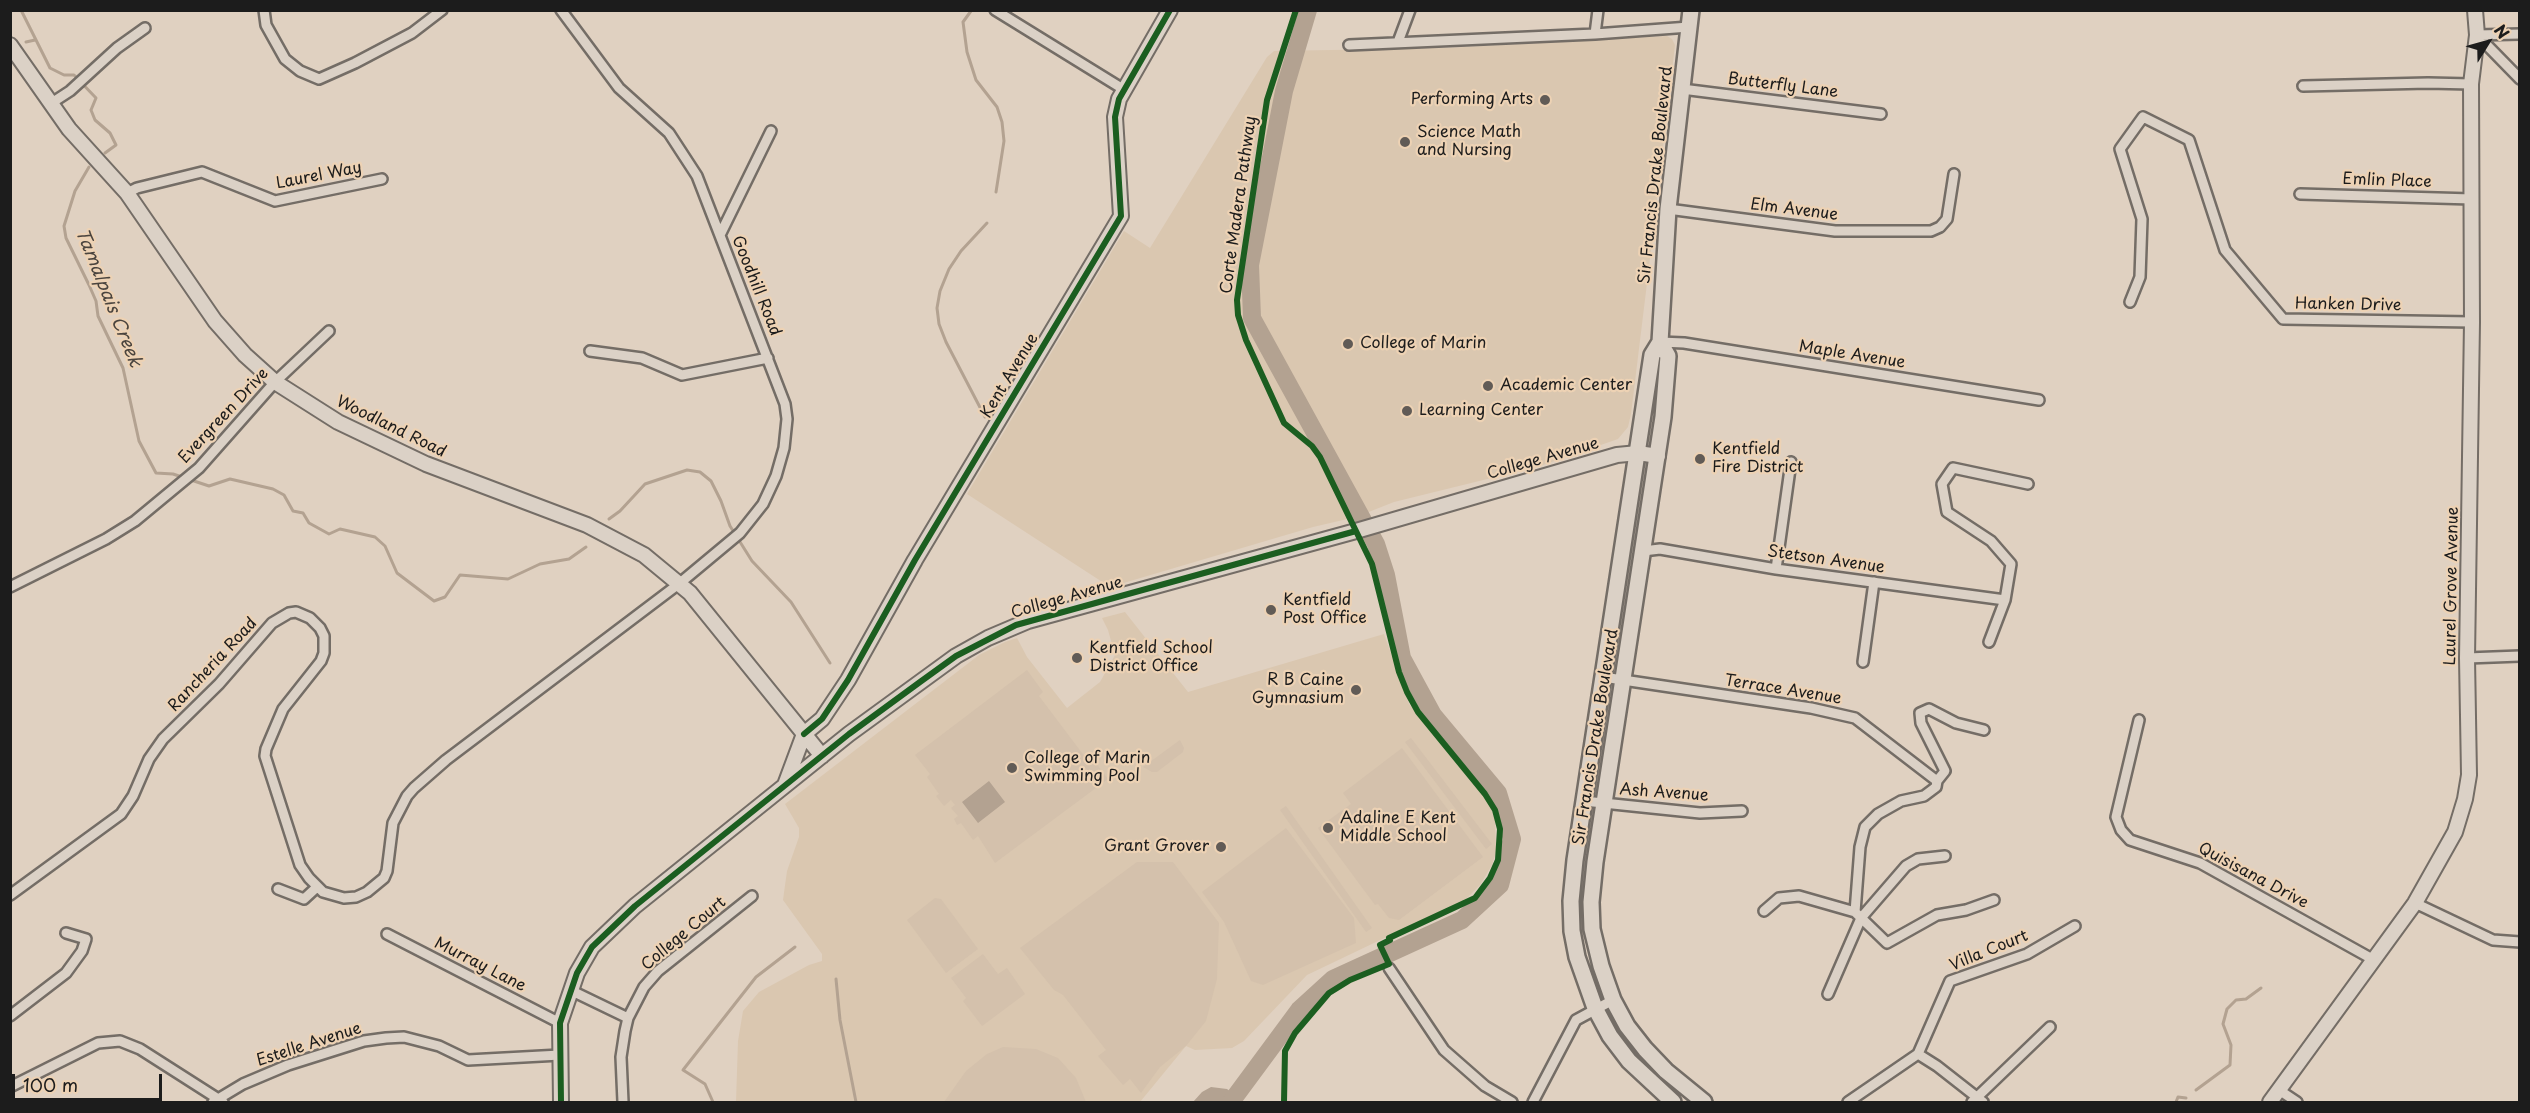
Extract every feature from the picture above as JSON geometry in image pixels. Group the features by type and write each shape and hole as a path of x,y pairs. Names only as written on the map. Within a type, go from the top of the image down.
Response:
{"main road":[{"name":"Sir Francis Drake Boulevard","path":"1673,1102 1629,1061 1610,1036 1584,983 1572,931 1573,879 1584,801 1652,355 1660,342 1668,209 1691,10"},
{"name":"Sir Francis Drake Boulevard","path":"1660,342 1668,356 1667,381 1658,456 1593,882 1592,929 1601,966 1613,1000 1627,1026 1645,1049 1702,1102"}],"street":[{"path":"264,10 266,25 285,59 300,71 319,79 412,33 442,10"},
{"name":"Goodhill Road","path":"561,10 619,88 669,134 688,159 697,176 785,404 787,418 784,448 766,497 740,533 680,583"},
{"path":"995,10 1123,89"},
{"name":"Kent Avenue","path":"804,734 822,718 848,680 915,560 1121,216 1115,117 1123,89 1170,10"},
{"path":"1398,42 1410,10"},
{"path":"1595,34 1599,10"},
{"name":"Laurel Grove Avenue","path":"2270,1102 2415,903 2455,832 2465,799 2469,775 2467,658 2472,322 2471,84 2477,35 2475,10"},
{"path":"1349,45 1595,34 1689,27"},
{"path":"50,104 76,86 117,48 145,28"},
{"path":"2477,35 2520,34"},
{"path":"2477,35 2520,79"},
{"name":"Woodland Road","path":"10,45 50,104 69,129 127,194 215,321 245,356 275,382 338,422 410,458 607,533 644,555 680,583 822,756"},
{"path":"2303,86 2471,84"},
{"name":"Butterfly Lane","path":"1682,89 1881,114"},
{"name":"Hanken Drive","path":"2130,302 2140,277 2142,219 2120,149 2143,117 2189,140 2225,250 2283,319 2472,322"},
{"path":"720,235 771,131"},
{"name":"Laurel Way","path":"127,194 137,188 202,172 275,201 382,179"},
{"name":"Elm Avenue","path":"1668,209 1835,231 1931,231 1947,219 1954,174"},
{"name":"Emlin Place","path":"2300,194 2472,199"},
{"name":"Evergreen Drive","path":"10,587 106,539 135,521 192,474 275,382 329,331"},
{"name":"Maple Avenue","path":"1660,342 2039,400"},
{"path":"590,351 642,358 682,375 768,358"},
{"name":"College Avenue","path":"561,1102 560,1023 570,990 592,947 612,926 850,733 956,656 1016,625 1361,530 1617,454 1638,453 1658,456"},
{"path":"1776,569 1791,462"},
{"path":"1989,642 2005,600 2011,564 1991,541 1947,512 1942,484 1953,468 2028,484"},
{"name":"Stetson Avenue","path":"1643,550 1676,551 1776,569 2005,600"},
{"path":"1863,662 1874,582"},
{"path":"278,889 304,899 317,887 324,892 344,898 356,897 380,884 387,871 393,823 407,796 414,788 446,760 680,583"},
{"name":"Rancheria Road","path":"10,895 121,814 133,796 149,759 163,739 219,684 272,623 289,613 296,612 310,618 320,628 324,636 324,653 321,661 283,709 265,756 300,865 317,887"},
{"path":"2467,658 2520,656"},
{"name":"Terrace Avenue","path":"1604,677 1810,708 1855,718 1937,781"},
{"path":"1827,994 1858,915 1860,847 1865,827 1878,814 1902,801 1924,796 1936,787 1937,781 1944,775 1945,768 1921,723 1920,713 1929,709 1956,723 1984,730"},
{"name":"Quisisana Drive","path":"2139,720 2116,817 2121,830 2130,840 2200,863 2374,960"},
{"path":"785,785 804,734"},
{"name":"Ash Avenue","path":"1584,801 1700,813 1742,811"},
{"path":"1858,915 1906,866 1917,859 1945,856"},
{"name":"College Court","path":"623,1102 621,1057 628,1018 644,987 658,971 752,896"},
{"path":"1764,911 1779,898 1799,896 1858,915 1887,943 1937,915 1966,910 1994,900"},
{"path":"2415,903 2493,940 2520,942"},
{"name":"Villa Court","path":"1918,1054 1950,981 2027,954 2075,926"},
{"path":"10,1016 66,973 79,956 86,939 66,933"},
{"name":"Murray Lane","path":"387,934 560,1023"},
{"path":"1389,968 1443,1050 1485,1086 1512,1102"},
{"path":"570,990 628,1018"},
{"path":"1533,1102 1576,1020 1613,1000"},
{"path":"1848,1102 1918,1054 1938,1066 1978,1101 2050,1027"},
{"name":"Estelle Avenue","path":"218,1101 288,1065 364,1041 386,1038 404,1038 439,1046 468,1060 560,1055"},
{"path":"10,1087 98,1043 120,1041 140,1049 218,1101"},
{"path":"2279,1090 2297,1102"}],"shaded area":[{"name":"College of Marin","path":"1667,36 1675,45 1648,275 1631,414 1628,427 1618,439 1540,466 1394,502 1356,517 1313,527 1110,587 967,494 1124,231 1150,248 1267,57 1274,51 1447,48"},
{"path":"1125,612 1188,692 1384,634 1409,704 1489,803 1495,819 1496,852 1492,865 1480,885 1466,899 1307,975 1244,1041 1232,1048 1195,1050 1186,1046 1140,1102 736,1102 738,1041 743,1011 759,992 809,965 822,961 822,954 783,900 787,871 799,837 799,828 785,804 979,655 1005,642 1017,638 1027,657 1067,708 1100,682 1115,655 1102,618"},
{"name":"College of Marin Swimming Pool","path":"1027,670 1043,692 1039,696 1088,761 1092,758 1108,779 995,863 978,836 973,840 961,823 957,825 954,819 958,816 951,808 955,805 951,800 944,806 936,796 939,794 927,777 930,774 915,755"},
{"path":"1411,738 1492,844 1486,849 1405,742"},
{"path":"1180,740 1184,748 1183,752 1157,772 1143,767"},
{"path":"1402,748 1483,857 1399,920 1389,918 1378,904 1375,905 1318,828 1351,804 1343,793"},
{"path":"989,781 1005,802 978,823 962,802"},
{"path":"1286,806 1372,928 1366,932 1280,810"},
{"path":"1286,828 1354,918 1356,943 1263,985 1251,981 1224,922 1202,892"},
{"path":"1137,862 1173,862 1219,923 1217,979 1206,1021 1186,1046 1160,1067 1141,1093 1130,1079 1123,1085 1098,1056 1106,1050 1063,995 1054,990 1020,948"},
{"path":"935,898 941,899 978,949 946,973 907,920"},
{"path":"983,954 998,974 1007,968 1025,994 982,1026 963,1001 966,998 951,978"},
{"path":"1003,1047 1036,1049 1058,1058 1076,1078 1086,1102 944,1102 966,1071 987,1054"},
{"path":"1211,1087 1227,1089 1244,1102 1193,1102 1202,1092"}],"waterway":[{"name":"Tamalpais Creek","path":"21,10 50,68 64,75 74,75 96,98 91,110 95,120 110,133 116,145 105,153"},
{"path":"1231,1102 1299,1010 1333,979 1462,920 1500,885 1512,839 1498,793 1433,715 1402,658 1386,575 1376,544 1252,318 1250,265 1284,91 1308,10"},
{"path":"971,11 963,22 967,52 976,80 997,107 1002,122 1004,141 996,192"},
{"path":"26,42 35,40"},
{"name":"Tamalpais Creek","path":"89,167 75,191 64,226 66,238 89,285 96,301 98,316 123,368 139,441 156,473 173,474 209,486 230,479 273,489 284,495 293,511 303,513 309,523 329,534 340,529 375,537 385,546 397,573 434,601 445,597 460,575 508,579 540,564 569,559 586,547"},
{"path":"985,417 946,342 939,324 937,308 940,291 949,269 961,251 987,223"},
{"name":"Tamalpais Creek","path":"609,519 620,511 645,484 687,470 700,472 711,481 730,526 752,561 791,602 830,663"},
{"name":"Tamalpais Creek","path":"713,1102 705,1084 683,1070 756,977 795,947"},
{"path":"836,979 840,1020 856,1102"},
{"path":"2196,1090 2230,1065 2231,1045 2223,1024 2227,1009 2236,1000 2246,999 2261,988"},
{"path":"2176,1102 2178,1097 2186,1098"}],"cycle path":[{"path":"804,734 822,719 848,680 915,560 1121,216 1115,117 1119,99 1170,10"},
{"name":"Corte Madera Pathway","path":"1284,1102 1285,1051 1295,1033 1329,993 1350,980 1389,964 1380,945 1390,940 1389,938 1475,898 1490,878 1498,860 1500,829 1495,810 1485,794 1418,712 1407,692 1399,672 1372,564 1320,457 1312,446 1284,423 1246,340 1238,315 1237,300 1267,100 1296,10"},
{"path":"561,1102 560,1023 577,973 592,947 635,906 849,734 956,656 1016,625 1356,531"}],"place":[{"name":"Performing Arts","path":"1545,100"},
{"name":"Science Math and Nursing","path":"1405,142"},
{"name":"College of Marin","path":"1348,344"},
{"name":"Academic Center","path":"1488,386"},
{"name":"Learning Center","path":"1407,411"},
{"name":"Kentfield Fire District","path":"1700,459"},
{"name":"Kentfield Post Office","path":"1271,610"},
{"name":"Kentfield School District Office","path":"1077,658"},
{"name":"R B Caine Gymnasium","path":"1356,690"},
{"name":"College of Marin Swimming Pool","path":"1012,768"},
{"name":"Adaline E Kent Middle School","path":"1328,828"},
{"name":"Grant Grover","path":"1221,847"}]}
